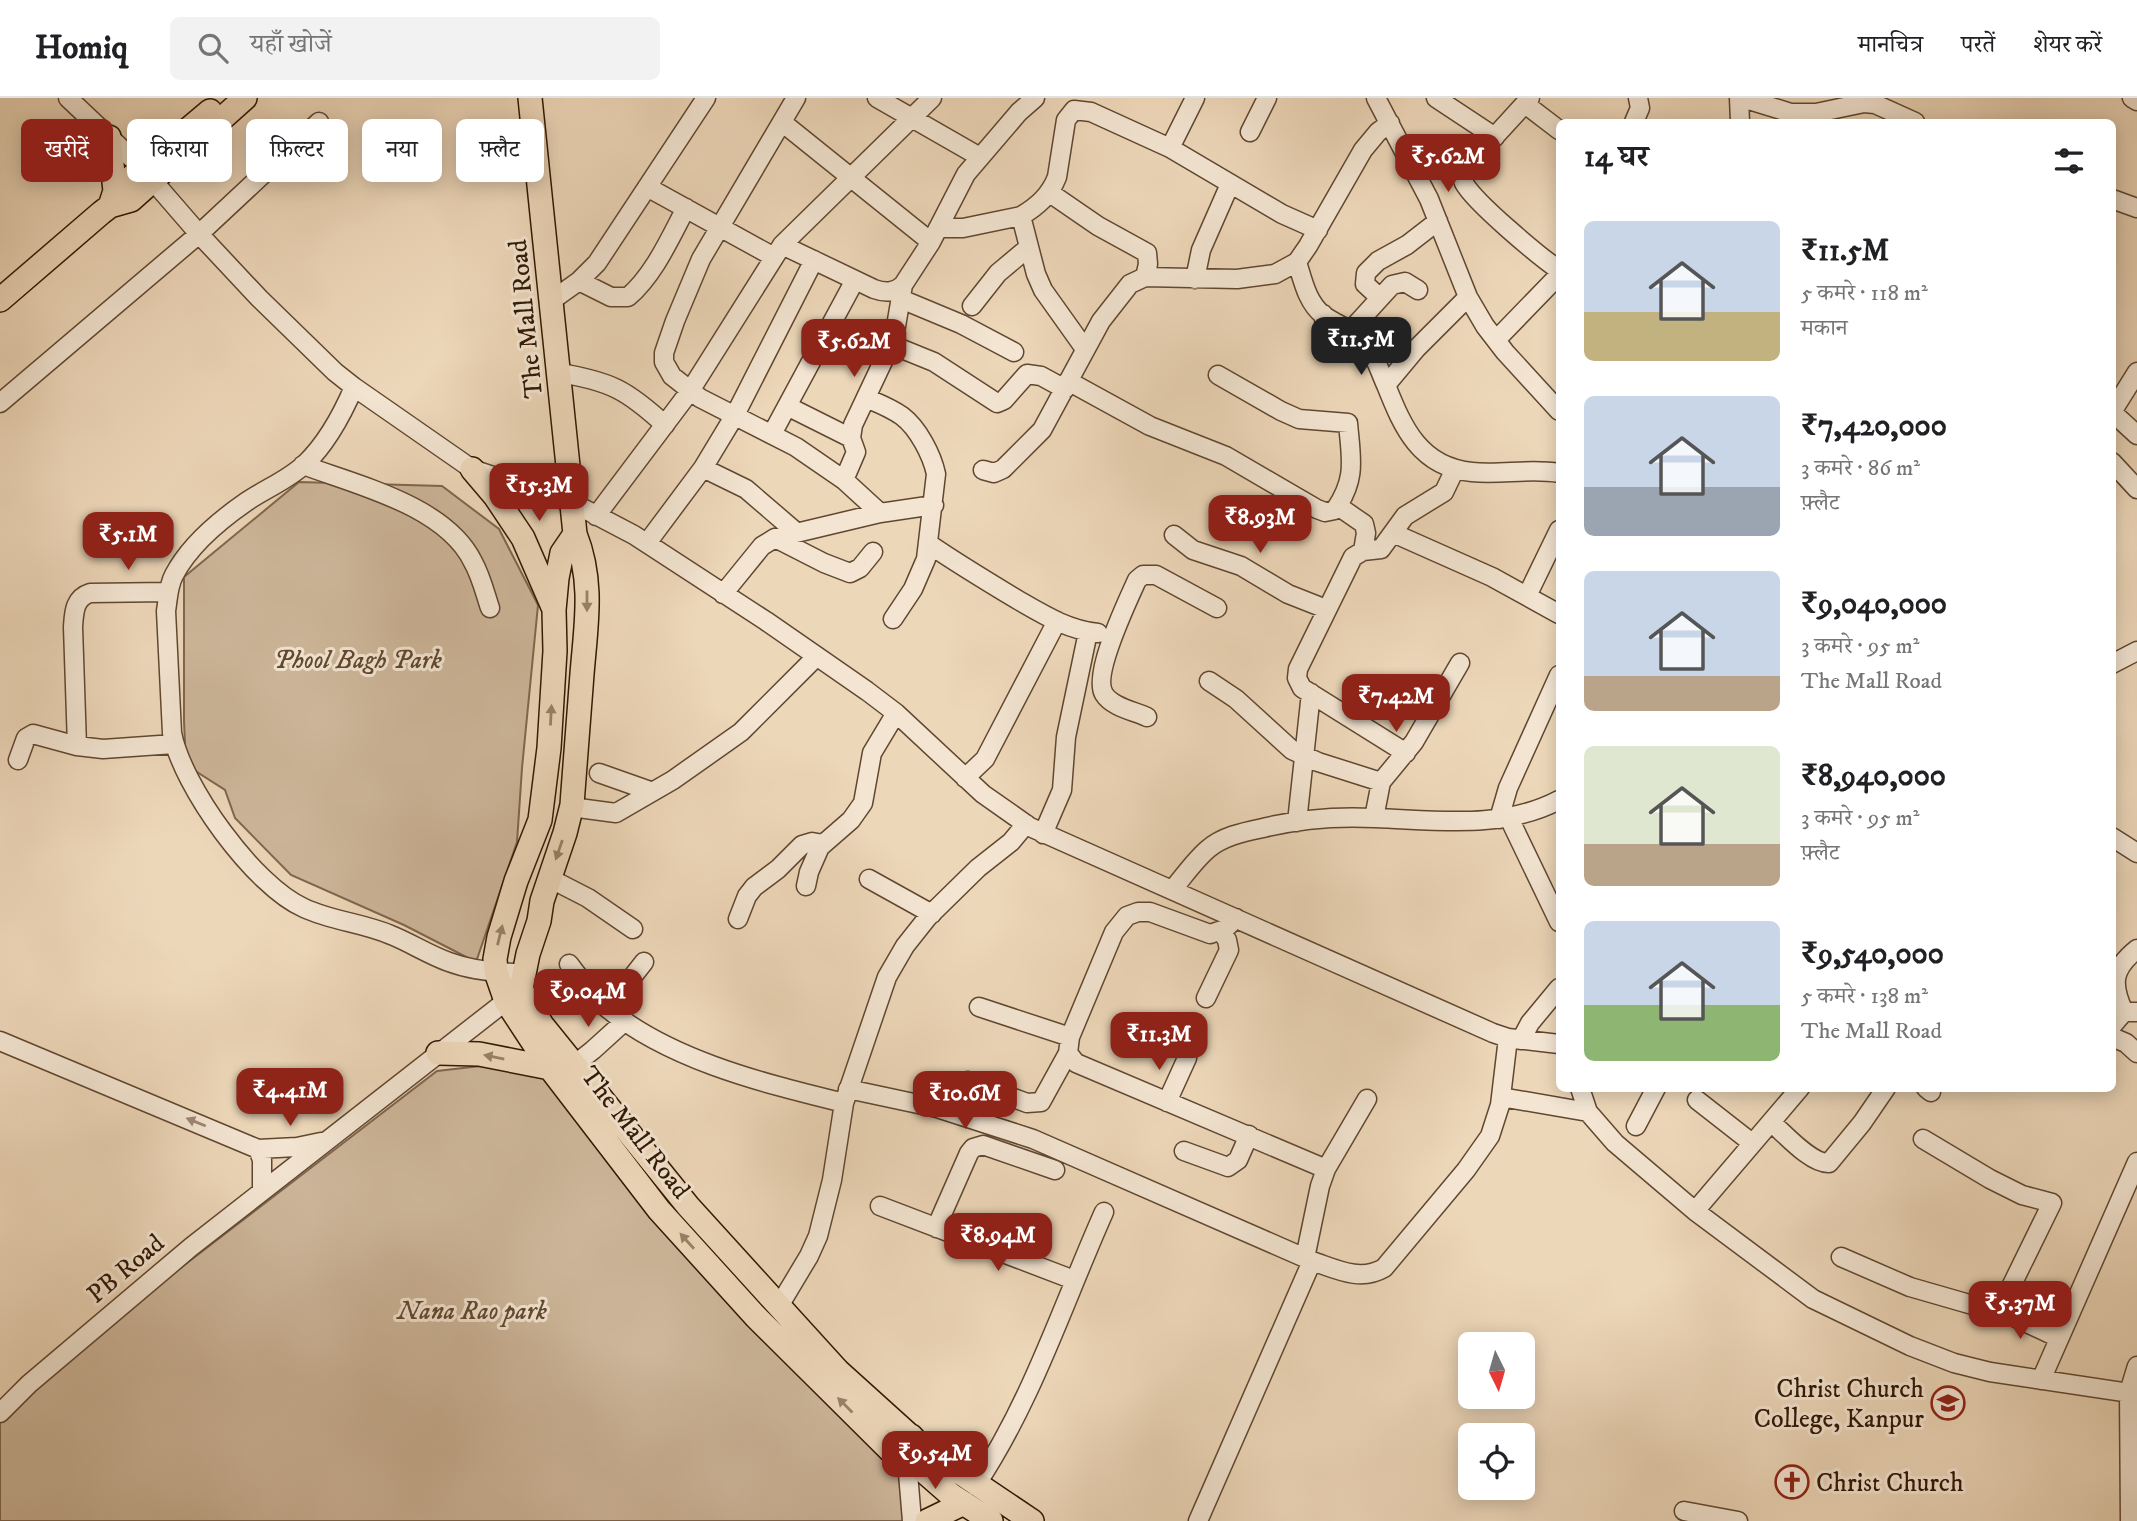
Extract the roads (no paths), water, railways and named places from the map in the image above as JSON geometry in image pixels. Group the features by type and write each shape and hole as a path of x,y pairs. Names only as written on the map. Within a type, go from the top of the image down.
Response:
{"main road":[{"path":"204,119 226,98"},
{"path":"218,119 245,98"},
{"name":"The Mall Road","path":"530,98 575,534 584,558 587,629 571,807 517,988 550,1068 659,1210 756,1317 908,1451 951,1494 970,1494 1032,1521"},
{"path":"111,182 112,198"},
{"path":"0,300 112,198 135,182"},
{"path":"472,469 495,496 523,538 554,610"},
{"name":"The Mall Road","path":"575,534 562,552 554,610 555,651 549,748 540,820 516,881 499,937 495,959 496,972 517,988 573,1065 688,1206 908,1451"},
{"path":"438,1053 479,1054 550,1068"},
{"path":"927,1521 970,1494"},
{"name":"The Mall Road","path":"970,1494 991,1521"}],"street":[{"path":"68,98 90,119"},
{"path":"551,300 579,281 604,252 706,98"},
{"path":"796,98 720,226 688,286 664,353 666,369 690,391 796,447 844,480 880,513"},
{"path":"877,98 980,157"},
{"path":"596,516 690,391 778,251 850,176 932,98"},
{"path":"844,480 856,452 851,438 853,425 892,345 902,292 966,174 1035,98"},
{"path":"1170,148 1195,98"},
{"path":"1250,132 1267,98"},
{"path":"1376,98 1419,177 1468,297 1496,340 1556,408"},
{"path":"1436,98 1495,137"},
{"path":"1636,119 1638,98"},
{"path":"1740,119 1740,98 1804,118 1864,100 1908,119"},
{"path":"2132,98 2137,101"},
{"path":"1556,128 1527,101 1466,167 1462,178 1491,212 1556,269"},
{"path":"783,123 850,176 934,235 1021,216 1031,210 1050,193 1057,177 1066,120 1074,110 1091,112 1170,148 1282,214 1318,230"},
{"path":"984,470 999,471 1036,437 1085,349 1130,284 1145,277 1237,279 1275,274 1297,262 1369,142 1390,122"},
{"path":"113,142 127,155"},
{"path":"154,182 199,234 290,329 354,387 472,469 573,503 647,543 817,656 896,713 983,794 1026,824 1043,834 1371,980 1515,1039 1556,1044"},
{"path":"0,403 199,234 255,182"},
{"path":"1195,279 1201,250 1230,184"},
{"path":"647,187 720,226 778,251 814,260 881,291 902,292 1014,352"},
{"path":"1050,193 1098,226 1147,253 1145,277"},
{"path":"2116,200 2137,207"},
{"path":"579,281 611,296 628,297 647,275 686,208"},
{"path":"1021,216 1043,290 1085,349"},
{"path":"1379,297 1365,284 1366,273 1378,261 1406,245 1438,221"},
{"path":"972,306 998,273 1029,247"},
{"path":"647,543 704,468 735,415 814,260"},
{"path":"1297,262 1310,299 1323,314 1350,330 1368,347 1401,423 1412,439 1432,457 1455,469 1473,472 1522,470 1556,473"},
{"path":"1496,340 1556,275"},
{"path":"772,434 855,280"},
{"path":"1350,330 1392,285 1401,281 1419,290"},
{"path":"1386,385 1416,349 1468,297"},
{"path":"1323,314 1331,351"},
{"path":"892,345 934,362 997,403 1004,400 1027,374 1066,385 1150,426 1226,456 1317,509 1330,512 1338,506 1350,486 1352,468 1348,423 1299,419 1218,375"},
{"path":"2116,404 2125,386 2137,372"},
{"path":"559,373 595,379 623,390 665,425"},
{"path":"354,387 340,418 303,466 224,519 186,557 174,576 168,592 166,611 174,744 187,774 222,831 248,864 286,898 321,915 382,932 451,963 496,972"},
{"path":"866,398 904,417 916,431 934,464 936,484 929,544 921,573 893,619"},
{"path":"787,406 851,438"},
{"path":"2116,416 2137,435"},
{"path":"303,466 377,492 439,523 454,536 473,562 490,608"},
{"path":"2116,466 2137,489"},
{"path":"704,468 746,489 796,532"},
{"path":"1406,753 1311,693 1298,682 1298,669 1353,556 1363,551 1381,549 1405,516 1444,492 1455,469"},
{"path":"723,593 762,546 775,538 880,513 934,505"},
{"path":"1338,506 1364,524 1366,533 1363,551"},
{"path":"1393,533 1492,578 1556,612"},
{"path":"1174,535 1193,550 1241,566 1287,594 1326,609"},
{"path":"1527,596 1556,536"},
{"path":"775,538 824,564 850,573 860,568 873,552"},
{"path":"929,544 971,573 1056,621 1073,629 1113,634"},
{"path":"1147,717 1113,703 1102,689 1113,634 1137,580 1143,575 1156,575 1217,608"},
{"path":"77,746 74,610 77,602 85,594 93,592 168,592"},
{"path":"965,778 985,759 1056,621"},
{"path":"1043,834 1062,790 1066,737 1087,632"},
{"path":"2116,662 2137,651"},
{"path":"571,807 616,813 673,780 741,732 817,656"},
{"path":"1374,817 1381,782 1406,753 1460,663"},
{"path":"1209,681 1236,699 1292,750 1318,762 1381,782"},
{"path":"1556,682 1508,788 1504,818 1556,916"},
{"path":"1297,821 1311,693"},
{"path":"806,886 814,859 823,844 858,812 863,803 872,753 896,713"},
{"path":"18,760 26,738 33,734 77,746 103,749 174,744"},
{"path":"599,773 650,791"},
{"path":"1173,890 1197,860 1220,840 1241,832 1297,821 1374,817 1453,821 1504,818 1542,809 1556,802"},
{"path":"779,1306 818,1236 832,1180 846,1096 887,977 905,946 932,914 978,869 1011,842 1026,824"},
{"path":"2116,840 2137,853"},
{"path":"738,919 747,896 754,887 778,869 802,845 812,842 823,844"},
{"path":"550,878 588,898 633,929"},
{"path":"869,879 932,914"},
{"path":"968,1081 1027,1103 1041,1102 1069,1045 1114,932 1127,916 1150,912 1210,934 1221,931 1236,918"},
{"path":"1206,998 1229,950 1221,931"},
{"path":"2116,984 2128,954"},
{"path":"608,1008 644,962"},
{"path":"569,964 598,1000 625,1021 695,1059 846,1096 937,1108 1033,1139 1309,1259 1356,1275 1376,1273 1384,1268 1482,1150 1496,1121 1515,1039 1556,992"},
{"name":"PB Road","path":"0,1413 29,1384 106,1318 517,988"},
{"path":"2116,996 2124,1017"},
{"path":"979,1007 1069,1045 1076,1063 1326,1169"},
{"path":"573,1065 593,1051 625,1021"},
{"path":"2116,1039 2137,1053"},
{"path":"0,1041 258,1149 297,1147 326,1141"},
{"path":"1167,1102 1187,1058"},
{"path":"1581,1092 1588,1112 1615,1143 1695,1211 1813,1298 1886,1334 1954,1363 1990,1372 2133,1393"},
{"path":"1636,1126 1654,1092"},
{"path":"1695,1211 1797,1092"},
{"path":"1771,1122 1812,1158 1821,1163 1829,1163 1883,1092"},
{"path":"1700,1096 1752,1143"},
{"path":"1500,1097 1588,1112"},
{"path":"1198,1521 1309,1259 1316,1198 1326,1169 1367,1099"},
{"path":"1184,1151 1228,1167 1238,1160 1249,1135"},
{"path":"1923,1139 2022,1195 2053,1203 2007,1297 1997,1310"},
{"path":"936,1228 969,1153 979,1145 983,1144 1055,1170"},
{"path":"258,1149 262,1191"},
{"path":"2041,1380 2137,1162"},
{"path":"880,1206 1074,1280"},
{"path":"970,1494 1014,1424 1104,1212"},
{"path":"1841,1257 1910,1287 1983,1309 1997,1310 2059,1338"},
{"path":"2130,1521 2133,1393 2137,1366"},
{"path":"908,1451 912,1521"},
{"path":"1684,1510 1738,1521"}],"place":[{"name":"Christ Church College, Kanpur","path":"1948,1403"},
{"name":"Christ Church","path":"1792,1482"}],"park label":[{"name":"Phool Bagh Park","path":"358,659"},
{"name":"Nana Rao park","path":"472,1310"}]}
